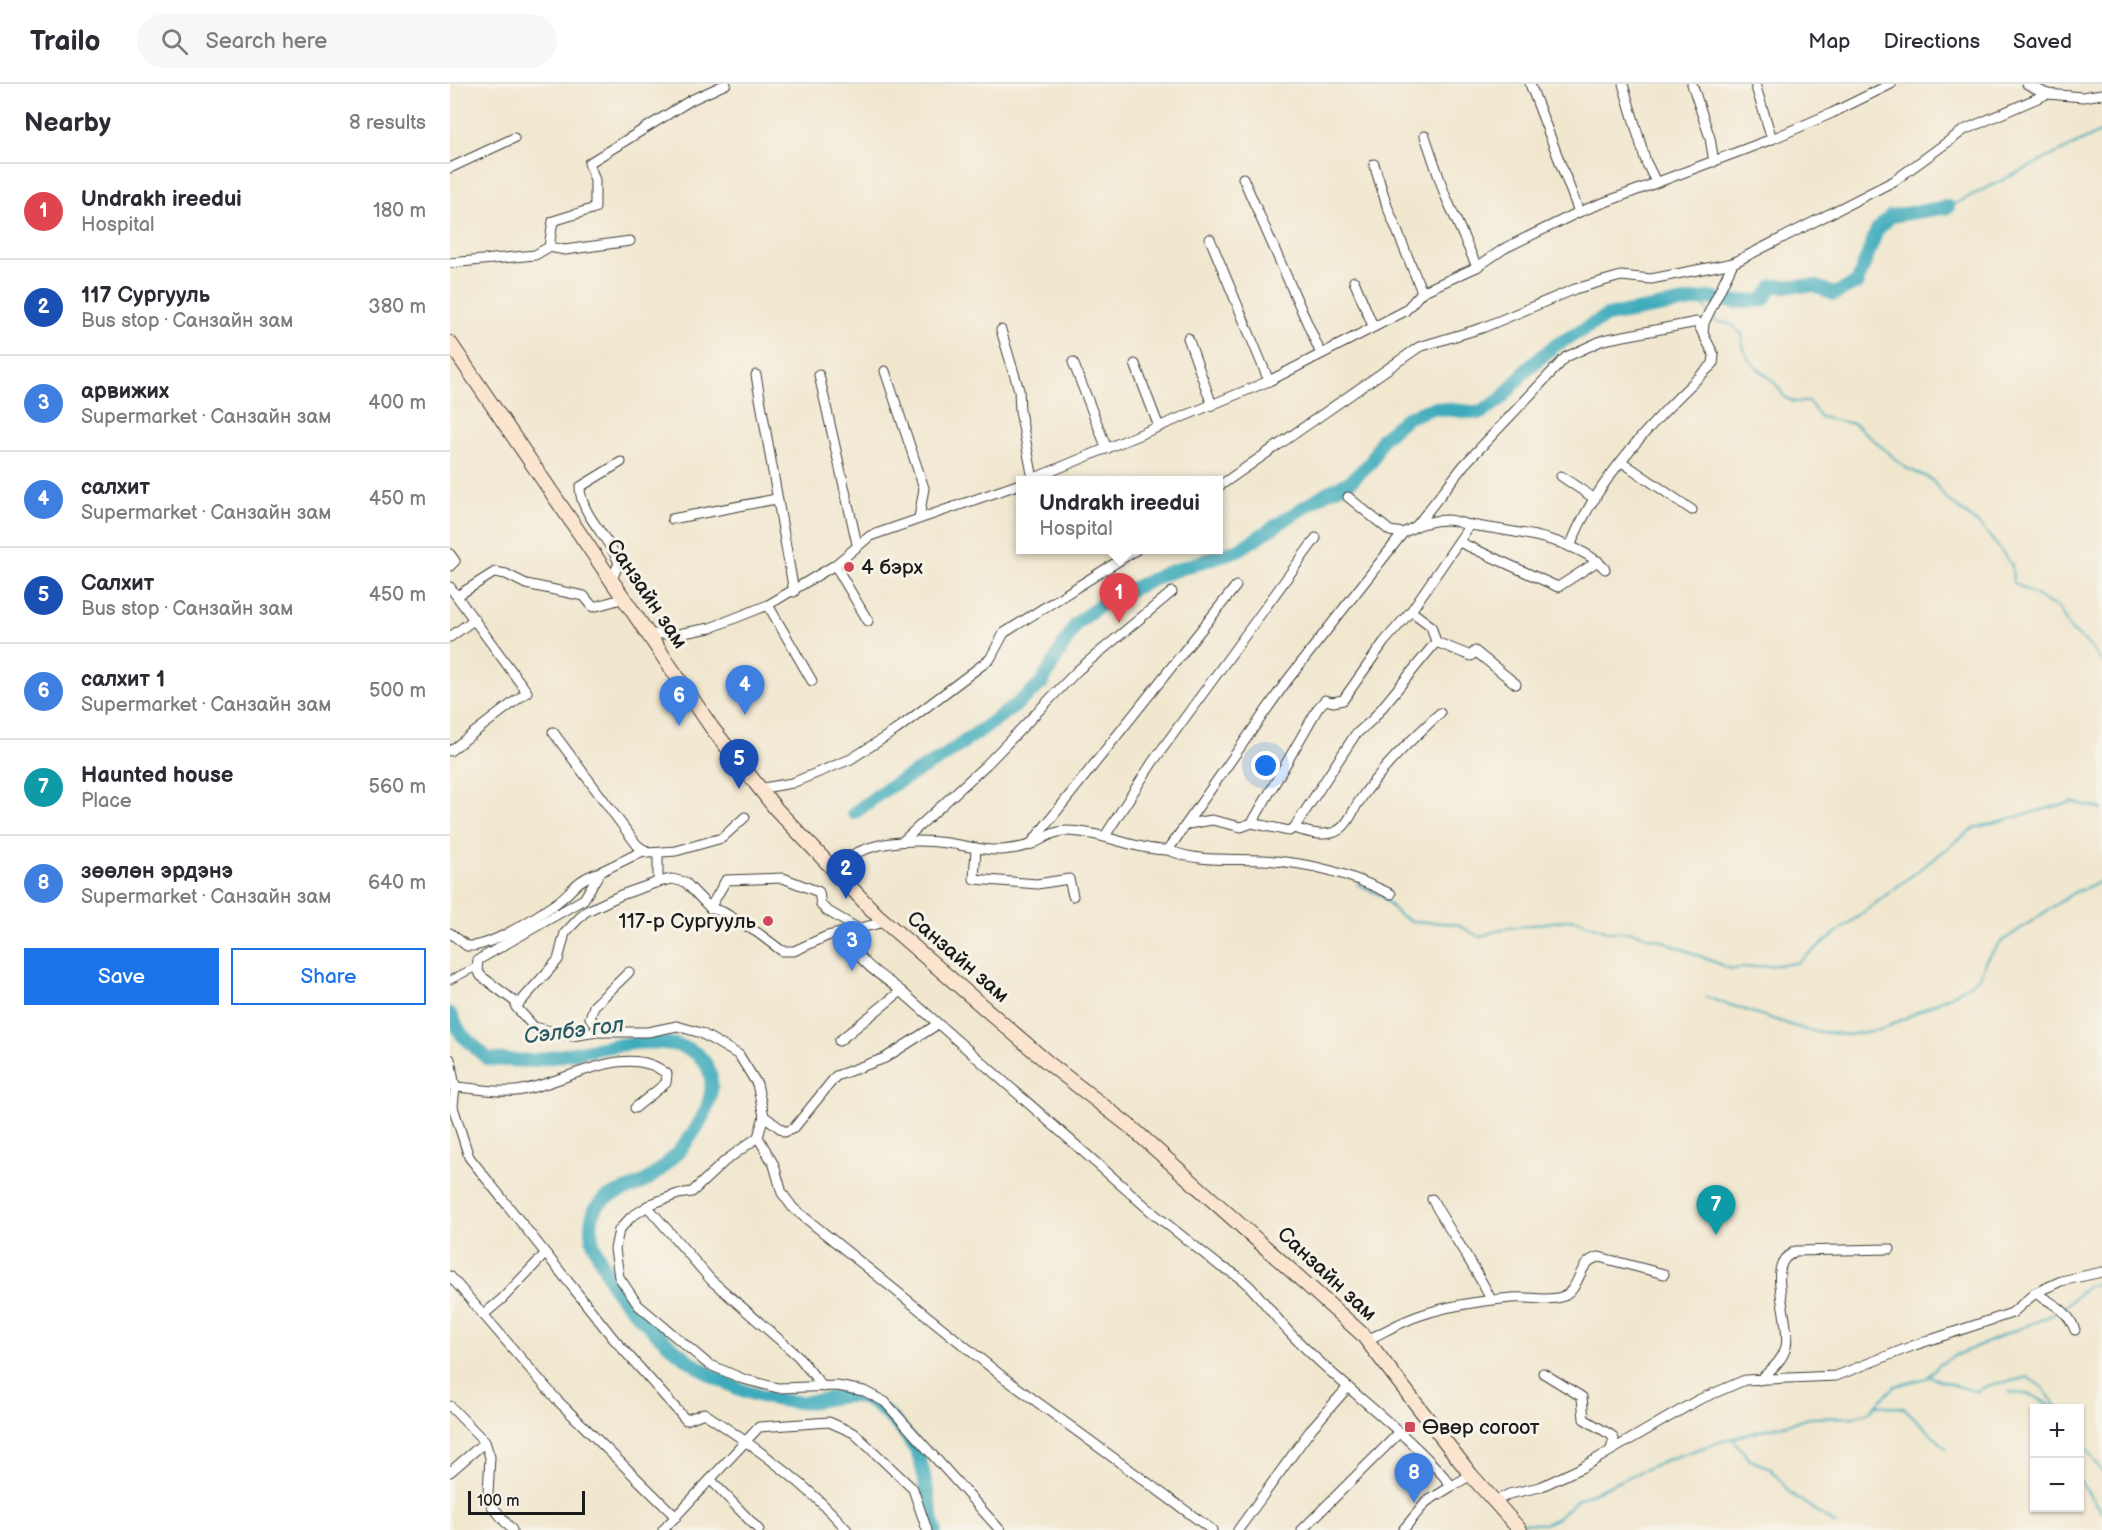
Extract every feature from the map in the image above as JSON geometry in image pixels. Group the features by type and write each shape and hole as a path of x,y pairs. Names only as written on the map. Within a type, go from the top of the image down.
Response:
{"main road":[{"name":"Санзайн зам","path":"450,343 712,728 758,789 885,922 1047,1062 1168,1160 1367,1340 1471,1475 1520,1530"}],"street":[{"path":"549,247 553,221 595,208 595,180 589,162 691,100 726,84"},
{"path":"1530,84 1579,212"},
{"path":"1623,84 1646,162 1656,182"},
{"path":"1692,84 1710,138 1714,162"},
{"path":"1755,84 1772,139"},
{"path":"1040,476 1269,381 1405,310 1422,292 1477,267 1505,248 1579,212 1714,162 1833,114 1889,84"},
{"path":"2026,84 2047,94 2083,97 2102,94"},
{"path":"1223,484 1419,347 1482,328 1575,289 1621,276 1651,279 1732,263 1894,181 1964,130 2047,94"},
{"path":"1425,136 1445,195 1477,267"},
{"path":"450,168 514,138"},
{"path":"1374,164 1387,206 1422,292"},
{"path":"1242,178 1321,354"},
{"path":"1210,239 1269,381"},
{"path":"450,263 535,255 549,247 565,250 630,242"},
{"path":"1703,334 1704,323 1732,263"},
{"path":"1354,281 1373,326"},
{"path":"1417,525 1464,465 1566,357 1603,340 1692,321 1697,322 1714,355 1713,364 1655,421 1622,462 1595,499 1570,547"},
{"path":"1001,330 1019,390 1030,476"},
{"path":"1188,338 1212,405"},
{"path":"1072,362 1107,448"},
{"path":"1135,364 1159,427"},
{"path":"885,371 924,488 919,518"},
{"path":"756,375 794,592"},
{"path":"819,375 857,544"},
{"path":"612,579 619,563 613,546 580,500 580,487 621,462"},
{"path":"1622,462 1692,510"},
{"path":"1561,476 1595,499"},
{"path":"649,634 678,634 710,628 768,605 794,592 835,565 857,544 880,531 958,507 1016,485"},
{"path":"1348,497 1390,531 1403,533"},
{"path":"672,519 776,499"},
{"path":"1168,850 1286,682 1403,533 1417,525 1447,520 1507,530 1570,547 1598,561 1605,569"},
{"path":"1252,823 1321,703 1325,700 1333,702 1342,700 1384,642 1411,611 1470,525"},
{"path":"1105,836 1152,763 1316,538"},
{"path":"1459,542 1558,587 1598,561"},
{"path":"450,554 455,561 450,566"},
{"path":"758,789 792,783 851,759 896,730 990,659 1004,633 1128,554"},
{"path":"835,565 868,621"},
{"path":"457,596 495,572 506,574 526,584 584,596 592,608 625,598"},
{"path":"1030,845 1236,586"},
{"path":"450,587 527,692 450,751"},
{"path":"903,841 987,764 1078,670 1172,592"},
{"path":"768,605 812,681"},
{"path":"1411,611 1431,626 1436,642"},
{"path":"450,637 475,619"},
{"path":"1188,824 1212,820 1241,827 1252,823 1289,831 1294,828 1354,735 1372,720 1436,642"},
{"path":"1436,642 1471,656 1475,651 1516,684"},
{"path":"1294,828 1314,834 1339,830 1401,750 1440,713"},
{"path":"553,732 637,845 645,850 658,853 676,851 722,838 745,817"},
{"path":"835,868 843,860 863,850 903,841 945,842 1000,850 1030,845 1054,832 1105,836 1157,850 1168,850 1190,858 1261,860 1330,869 1391,894"},
{"path":"976,848 974,879 1037,884 1070,879 1074,896"},
{"path":"450,933 467,946 484,944 555,904 581,880 645,850"},
{"path":"658,853 658,882"},
{"path":"450,980 478,966 482,957 584,900 600,872"},
{"path":"710,908 726,880 783,878 819,892 821,905 826,910 855,927"},
{"path":"885,922 855,927 794,951 782,951 723,912 710,908 686,882 672,879 658,882 621,895 585,912 565,933 558,960 516,1007 534,1027 572,1036 603,1032 648,1032 677,1026 701,1033 739,1055 757,1084 764,1116 758,1137 725,1161 692,1192 678,1194 647,1206 619,1230 615,1249 619,1277 638,1305 708,1364 743,1378 778,1388 837,1386 864,1392 885,1402 1000,1530"},
{"path":"855,927 853,946 860,959 901,991 1153,1213 1221,1267 1231,1271 1268,1306 1289,1332 1400,1432 1452,1486"},
{"path":"478,966 481,976 518,1004"},
{"path":"603,1032 590,1018 594,1006 629,972"},
{"path":"839,1041 901,991"},
{"path":"764,1116 779,1130 785,1132 794,1128 836,1076 885,1058 938,1024"},
{"path":"450,1059 456,1087 453,1107 468,1157 613,1338 686,1420 704,1413 746,1441 824,1503 847,1530"},
{"path":"456,1087 516,1091 625,1060 658,1066 667,1074 666,1083 635,1108"},
{"path":"758,1137 774,1165 782,1192 793,1208 1003,1377 1212,1530"},
{"path":"1432,1199 1454,1239 1481,1278 1491,1300"},
{"path":"647,1206 711,1280 798,1356 823,1387"},
{"path":"1760,1380 1779,1362 1786,1346 1786,1317 1780,1268 1784,1259 1795,1251 1890,1249"},
{"path":"483,1315 502,1299 545,1254"},
{"path":"1367,1340 1419,1315 1462,1304 1514,1298 1559,1298 1572,1292 1586,1263 1599,1257 1664,1274"},
{"path":"1494,1502 1509,1494 1540,1487 1581,1468 1698,1400 1745,1380 1836,1376 1916,1345 2012,1313 2035,1293 2061,1281 2102,1272"},
{"path":"450,1276 557,1400 676,1517"},
{"path":"2035,1293 2059,1307 2071,1318 2075,1330"},
{"path":"1543,1374 1581,1397 1584,1419 1611,1435 1614,1439 1611,1449"},
{"path":"1238,1530 1312,1428 1348,1387"},
{"path":"450,1406 485,1442 490,1457 488,1493 492,1506 512,1530"},
{"path":"663,1530 759,1427 829,1422 855,1433 914,1489 927,1530"},
{"path":"1302,1530 1400,1432"},
{"path":"450,1472 485,1442"},
{"path":"1403,1530 1426,1502 1471,1475"},
{"path":"711,1480 759,1530"}],"waterway":[{"path":"1948,207 2102,131 2102,128"},
{"path":"854,813 886,789 943,757 1016,705 1041,684 1076,624 1105,601 1167,573 1240,549 1326,493 1351,481 1371,462 1382,439 1406,418 1433,408 1481,413 1501,399 1526,370 1554,346 1607,316 1708,298 1737,302 1763,300 1773,286 1815,286 1834,294 1857,283 1877,230 1891,216 1948,207"},
{"path":"1698,299 1708,311"},
{"path":"1711,315 1717,322 1731,324 1742,334 1743,347 1747,356 1772,380 1784,397 1794,402 1809,402 1820,417 1855,424 1906,468 1931,479 1946,498 1983,528 2012,565 2013,582 2059,609 2070,629 2086,642 2102,662"},
{"path":"1357,884 1382,896 1399,915 1411,921 1457,924 1479,937 1502,929 1574,919 1610,932 1632,932 1663,941 1731,969 1797,963 1974,828 2072,802 2102,809"},
{"path":"1706,997 1806,1030 1848,1035 1883,1029 1956,993 1980,977 1986,960 2001,942 2073,893 2102,881"},
{"name":"Сэлбэ гол","path":"450,1014 462,1035 488,1059 536,1060 623,1044 648,1042 689,1049 703,1060 710,1075 711,1092 706,1110 684,1145 657,1173 644,1182 607,1198 596,1208 593,1215 591,1224 593,1241 611,1282 625,1302 675,1350 713,1376 733,1386 777,1400 800,1402 850,1396 870,1402 882,1410 903,1431 918,1455 935,1530"},
{"path":"2063,1309 2087,1286 2102,1283"},
{"path":"1522,1523 1544,1524 1556,1519 1577,1500 1666,1460 1726,1440 1810,1418 1853,1417 1869,1412 1895,1386 1927,1378 1939,1365 1952,1357 2059,1312"},
{"path":"1929,1376 1977,1392 1995,1384 2027,1377 2041,1386 2055,1404"},
{"path":"2009,1392 2031,1395 2048,1404"},
{"path":"1877,1405 1904,1408 1947,1449"},
{"path":"1732,1438 1750,1460 1770,1468 1790,1493 1835,1524"},
{"path":"2084,1445 2102,1472"},
{"path":"2084,1487 2102,1513"}],"place":[{"name":"4 бэрх","path":"849,567"},
{"name":"Undrakh ireedui","path":"1119,623"},
{"name":"салхит","path":"745,715"},
{"name":"салхит 1","path":"679,726"},
{"name":"Салхит","path":"739,789"},
{"name":"117 Сургууль","path":"846,899"},
{"name":"117-р Сургууль","path":"768,921"},
{"name":"арвижих","path":"852,971"},
{"name":"Haunted house","path":"1716,1235"},
{"name":"Өвөр согоот","path":"1410,1427"},
{"name":"зөөлөн эрдэнэ","path":"1414,1503"}]}
